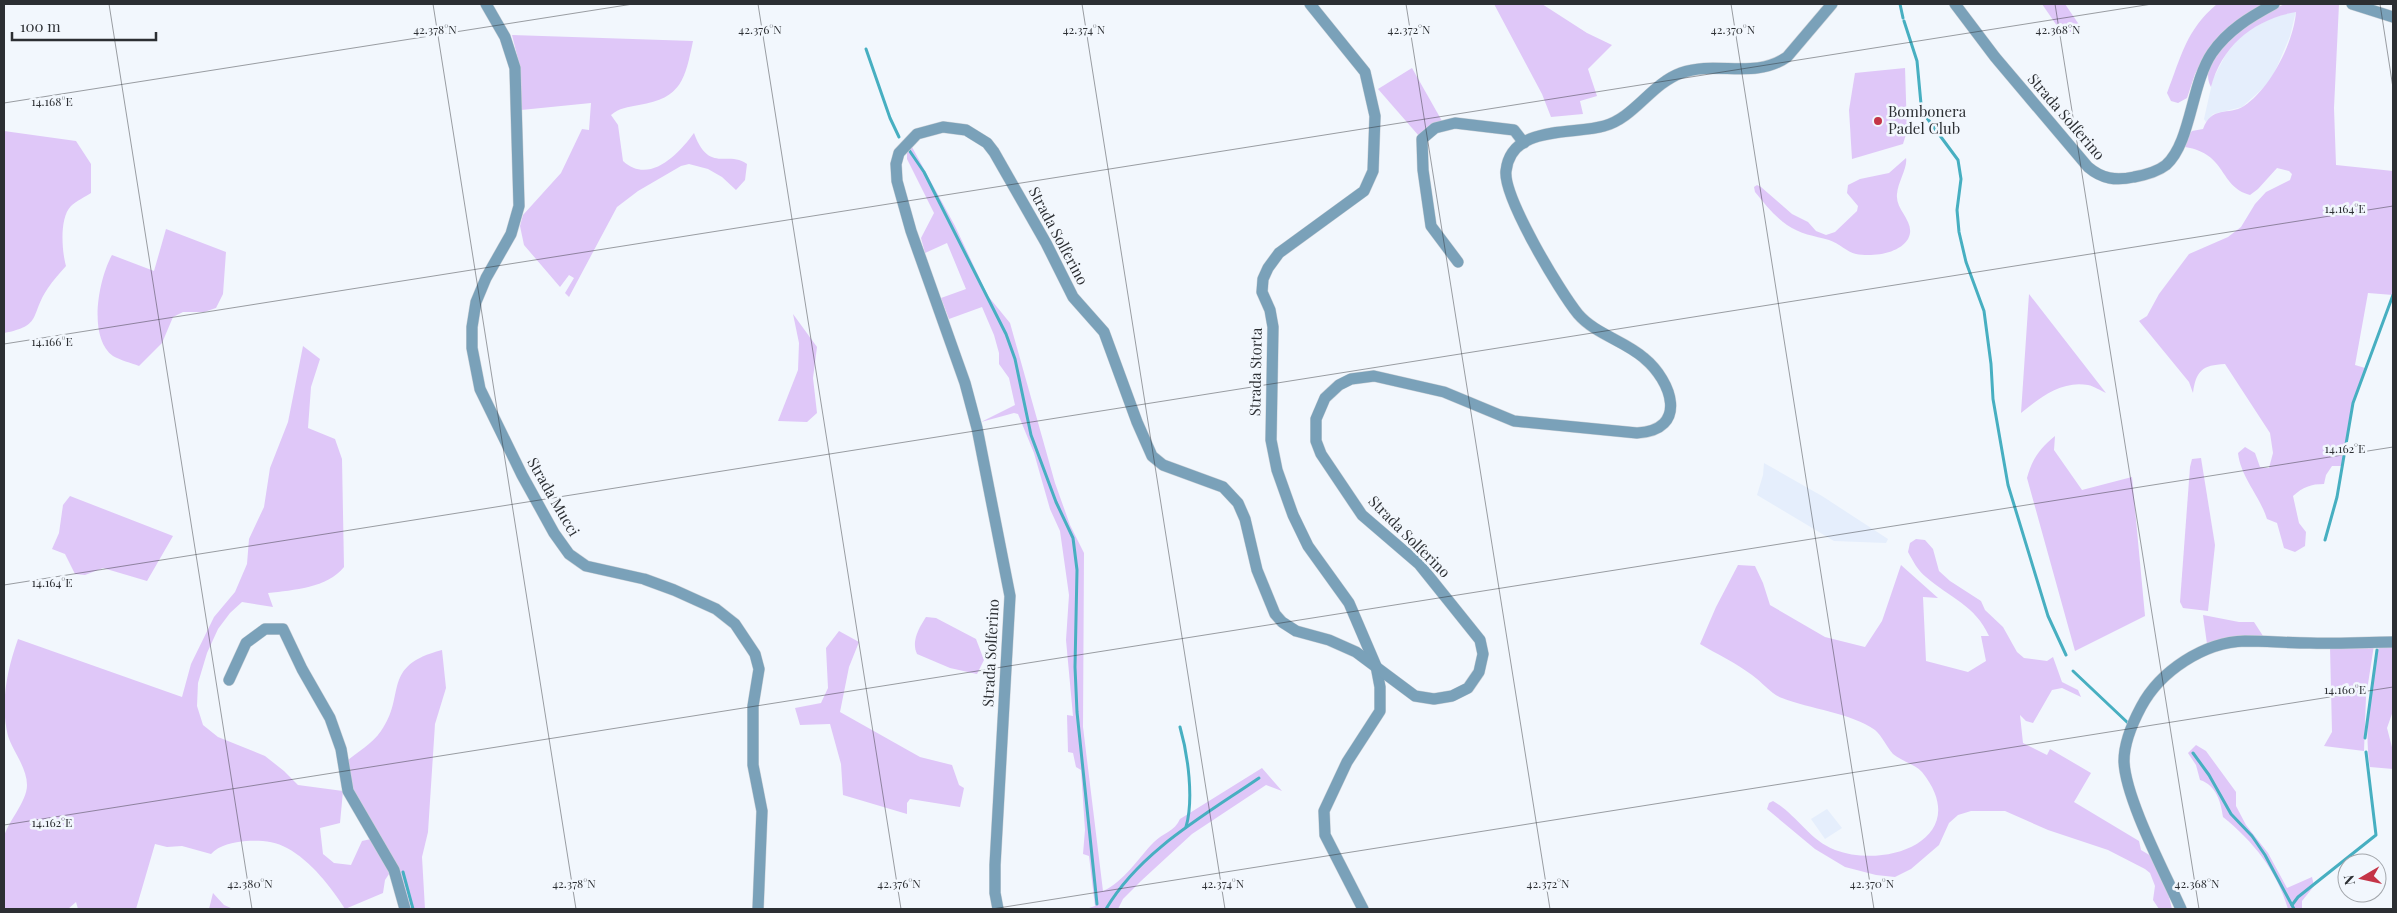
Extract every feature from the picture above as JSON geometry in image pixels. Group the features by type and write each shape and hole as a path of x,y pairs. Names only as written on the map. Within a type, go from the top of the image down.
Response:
{"street":[{"name":"Strada Mucci","path":"486,4 505,36 515,68 519,206 511,234 483,284 476,302 472,327 472,348 480,389 522,475 554,533 569,554 586,566 644,579 716,609 735,624 755,654 759,669 753,706 753,766 762,811 758,909"},
{"name":"Strada Storta","path":"1310,4 1364,72 1375,116 1373,171 1364,191 1279,253 1268,268 1263,279 1262,292 1270,310 1273,327 1270,440 1277,470 1293,515 1308,546 1349,603 1376,666"},
{"path":"1458,262 1431,226 1423,170 1422,139 1435,128 1455,123 1514,130 1524,143 1552,131 1602,127 1615,122 1660,83 1681,73 1700,69 1751,70 1778,63 1787,57 1832,4"},
{"name":"Strada Solferino","path":"1954,4 1995,57 2088,168 2100,176 2119,179 2155,172 2172,159 2188,120 2197,81 2212,54 2229,33 2252,16 2274,4"},
{"path":"2352,4 2393,17"},
{"name":"Strada Solferino","path":"998,909 994,893 995,866 1010,596 977,428 968,392 911,231 896,181 895,172 899,154 913,137 926,130 943,127 966,130 986,143 1046,243 1073,297 1104,332 1152,456 1168,467 1212,481 1232,495 1243,514 1258,570 1275,614 1282,622 1296,631 1329,640 1356,652 1399,686 1415,696 1434,700 1452,696 1468,688 1479,672 1483,654 1480,640 1419,564 1362,515 1321,454 1315,433 1316,420 1319,410 1330,392 1351,379 1374,376 1444,392 1514,421 1625,432 1649,432 1660,427 1670,411 1671,398 1663,378 1644,357 1579,314 1515,208 1509,196 1506,172 1513,153 1524,143"},
{"path":"229,680 246,643 266,629 283,629 302,669 330,718 340,749 348,791 394,870 405,909"},
{"path":"2181,909 2132,798 2124,761 2132,724 2146,698 2163,676 2192,657 2218,647 2244,641 2333,644 2393,642"},
{"path":"1363,909 1325,835 1324,810 1347,762 1380,712 1380,687 1376,666"}],"shaded area":[{"path":"1494,4 1542,4 1587,33 1612,45 1588,69 1597,96 1580,101 1583,114 1551,117 1542,94"},
{"path":"2042,4 2065,4 2080,26 2064,36"},
{"path":"2217,4 2264,4 2214,42 2195,74 2187,98 2178,103 2171,101 2167,93 2191,34"},
{"path":"2285,4 2339,4 2334,108 2336,165 2393,171 2393,295 2368,293 2355,365 2365,368 2352,403 2342,466 2332,466 2326,475 2324,484 2307,487 2293,496 2299,523 2306,532 2305,546 2295,552 2284,548 2277,523 2267,519 2243,471 2238,453 2245,447 2255,453 2260,467 2269,468 2273,453 2270,433 2225,364 2211,366 2198,374 2193,393 2189,382 2139,321 2147,316 2159,294 2189,254 2228,237 2241,227 2255,204 2266,192 2290,180 2292,174 2289,171 2277,168 2250,195 2232,185 2209,156 2185,147 2188,136 2192,131 2203,129 2211,117 2216,114 2244,106 2254,98 2271,77 2291,37 2296,12 2267,21 2242,36 2223,59 2211,87 2208,74 2217,53 2236,31 2256,18"},
{"path":"2296,11 2290,36 2271,81 2242,107 2213,114 2206,122 2204,119 2213,79 2226,54 2245,33 2269,19"},
{"path":"512,35 693,41 684,76 673,92 653,102 624,108 611,115 618,125 623,161 633,168 643,170 653,168 671,158 694,133 700,146 712,157 740,160 747,164 745,180 736,190 722,177 708,169 689,164 681,166 638,191 617,207 569,297 565,293 574,278 569,275 560,287 524,245 520,226 523,215 561,173 582,129 589,130 591,103 521,110 518,59"},
{"path":"1412,68 1442,121 1419,136 1378,89"},
{"name":"Bombonera Padel Club","path":"1905,68 1907,131 1903,144 1852,159 1849,110 1855,73"},
{"path":"4,131 76,141 91,164 91,193 71,206 67,211 63,227 63,252 66,266 48,288 34,318 25,327 4,333"},
{"path":"912,147 955,226 988,296 1010,323 1055,483 1070,525 1084,553 1083,727 1103,891 1118,882 1154,842 1172,829 1180,819 1262,768 1282,791 1266,785 1192,834 1123,899 1118,909 1086,909 1095,906 1089,856 1083,854 1085,830 1081,770 1076,767 1073,753 1068,752 1067,715 1073,716 1066,640 1069,595 1060,531 1050,509 1034,453 1018,414 1014,413 981,422 1015,405 1009,378 999,364 999,353 994,335 982,307 949,319 941,298 966,289 947,243 925,253 921,238 934,213 907,159 907,153"},
{"path":"1906,158 1906,166 1898,189 1897,200 1910,227 1910,233 1904,244 1898,248 1877,255 1856,254 1833,241 1797,231 1778,218 1755,192 1754,187 1757,185 1761,187 1792,214 1808,222 1816,231 1826,235 1835,232 1857,211 1858,206 1847,193 1848,185 1860,179 1889,173"},
{"path":"166,229 226,252 223,294 216,308 204,312 183,312 173,317 162,343 139,366 113,356 105,347 100,335 98,322 100,292 107,265 112,255 154,271"},
{"path":"2029,294 2106,393 2088,385 2069,385 2043,396 2021,413"},
{"path":"793,314 817,347 813,378 817,413 807,422 778,421 798,370 799,343"},
{"path":"303,346 320,359 311,387 308,428 335,439 342,459 344,567 329,580 319,584 268,593 273,607 242,602 230,613 218,629 207,653 198,683 197,706 203,725 218,737 265,756 298,785 343,791 340,823 320,828 323,854 334,863 351,865 362,841 371,839 391,871 385,880 383,893 345,909 327,883 312,867 296,853 272,842 237,842 222,846 211,854 182,846 167,847 155,844 136,909 78,909 76,902 68,909 4,909 2,861 4,837 24,798 27,785 25,772 8,736 5,711 8,675 18,639 182,697 191,664 214,617 235,592 247,564 249,539 264,507 270,468 288,422"},
{"path":"2055,436 2054,450 2082,490 2132,477 2145,616 2075,651 2027,478 2037,454"},
{"path":"2201,458 2215,545 2208,611 2183,608 2180,602 2190,467 2192,459"},
{"path":"1764,463 1822,496 1888,539 1886,543 1834,541 1757,495 1763,475"},
{"path":"70,496 173,536 147,581 103,568 85,575 75,574 65,554 52,549 59,533 63,505"},
{"path":"1916,539 1925,540 1933,549 1939,571 1950,581 1981,601 1985,610 2003,627 2017,652 2024,658 2047,661 2053,657 2062,682 2078,690 2081,697 2062,688 2052,690 2033,723 2026,721 2020,715 2023,743 2047,755 2050,749 2091,773 2074,802 2139,841 2141,850 2151,856 2168,893 2172,909 2159,909 2153,900 2155,886 2150,873 2145,869 2108,850 2048,830 2005,811 1971,811 1958,815 1949,823 1939,845 1911,869 1895,877 1876,875 1845,867 1815,849 1767,809 1769,803 1773,801 1826,846 1856,855 1879,855 1900,851 1918,843 1932,831 1938,814 1935,795 1922,772 1893,754 1875,730 1855,719 1778,696 1746,671 1700,644 1716,607 1738,565 1755,566 1770,605 1825,637 1865,647 1882,621 1901,565 1938,598 1923,597 1926,661 1968,672 1986,661 1981,636 1989,636 1983,625 1969,609 1923,575 1918,569 1908,552 1910,543"},
{"path":"2203,615 2239,622 2254,622 2265,639 2207,644"},
{"path":"926,617 936,618 976,639 984,660 977,674 950,668 917,654 915,639"},
{"path":"839,631 859,642 849,667 840,712 920,757 952,765 959,785 964,788 960,807 910,799 907,803 907,814 843,795 841,764 830,724 800,725 795,708 821,703 828,688 826,648"},
{"path":"2374,645 2366,697 2364,751 2324,746 2332,732 2330,647"},
{"path":"2379,645 2393,645 2393,711 2387,728 2393,751 2393,769 2370,767 2368,752 2369,706"},
{"path":"442,650 446,688 435,724 428,832 422,857 425,909 408,909 357,804 346,762 369,744 381,731 389,718 402,673 410,664"},
{"path":"2196,745 2206,751 2236,792 2236,806 2246,825 2268,853 2287,888 2312,877 2314,886 2302,901 2302,909 2288,909 2277,882 2263,858 2244,836 2223,817 2217,795 2206,782 2200,780 2196,765 2188,753"},
{"path":"1827,809 1842,828 1825,839 1811,819"},
{"path":"213,893 224,905 233,909 209,909"}],"waterway":[{"path":"1900,4 1903,18"},
{"path":"1904,21 1917,61 1921,104 1924,114 1958,160 1961,179 1957,210 1959,232 1966,262 1984,311 1991,364 1993,399 2008,485 2048,616 2066,655"},
{"path":"866,49 890,118 899,137"},
{"path":"909,150 924,172 1006,334 1015,359 1031,435 1056,502 1073,538 1077,570 1075,667 1077,712 1097,904"},
{"path":"2325,540 2337,497 2353,403 2393,295"},
{"path":"2365,738 2377,650"},
{"path":"2073,671 2128,723"},
{"path":"1180,727 1190,790 1190,804 1186,827"},
{"path":"2292,905 2298,897 2376,835 2366,752"},
{"path":"2193,753 2209,775 2231,814 2252,836 2265,855 2294,909"},
{"path":"1106,909 1120,888 1155,852 1196,820 1259,778"},
{"path":"403,872 413,909"}],"place":[{"name":"Bombonera Padel Club","path":"1878,121"}]}
